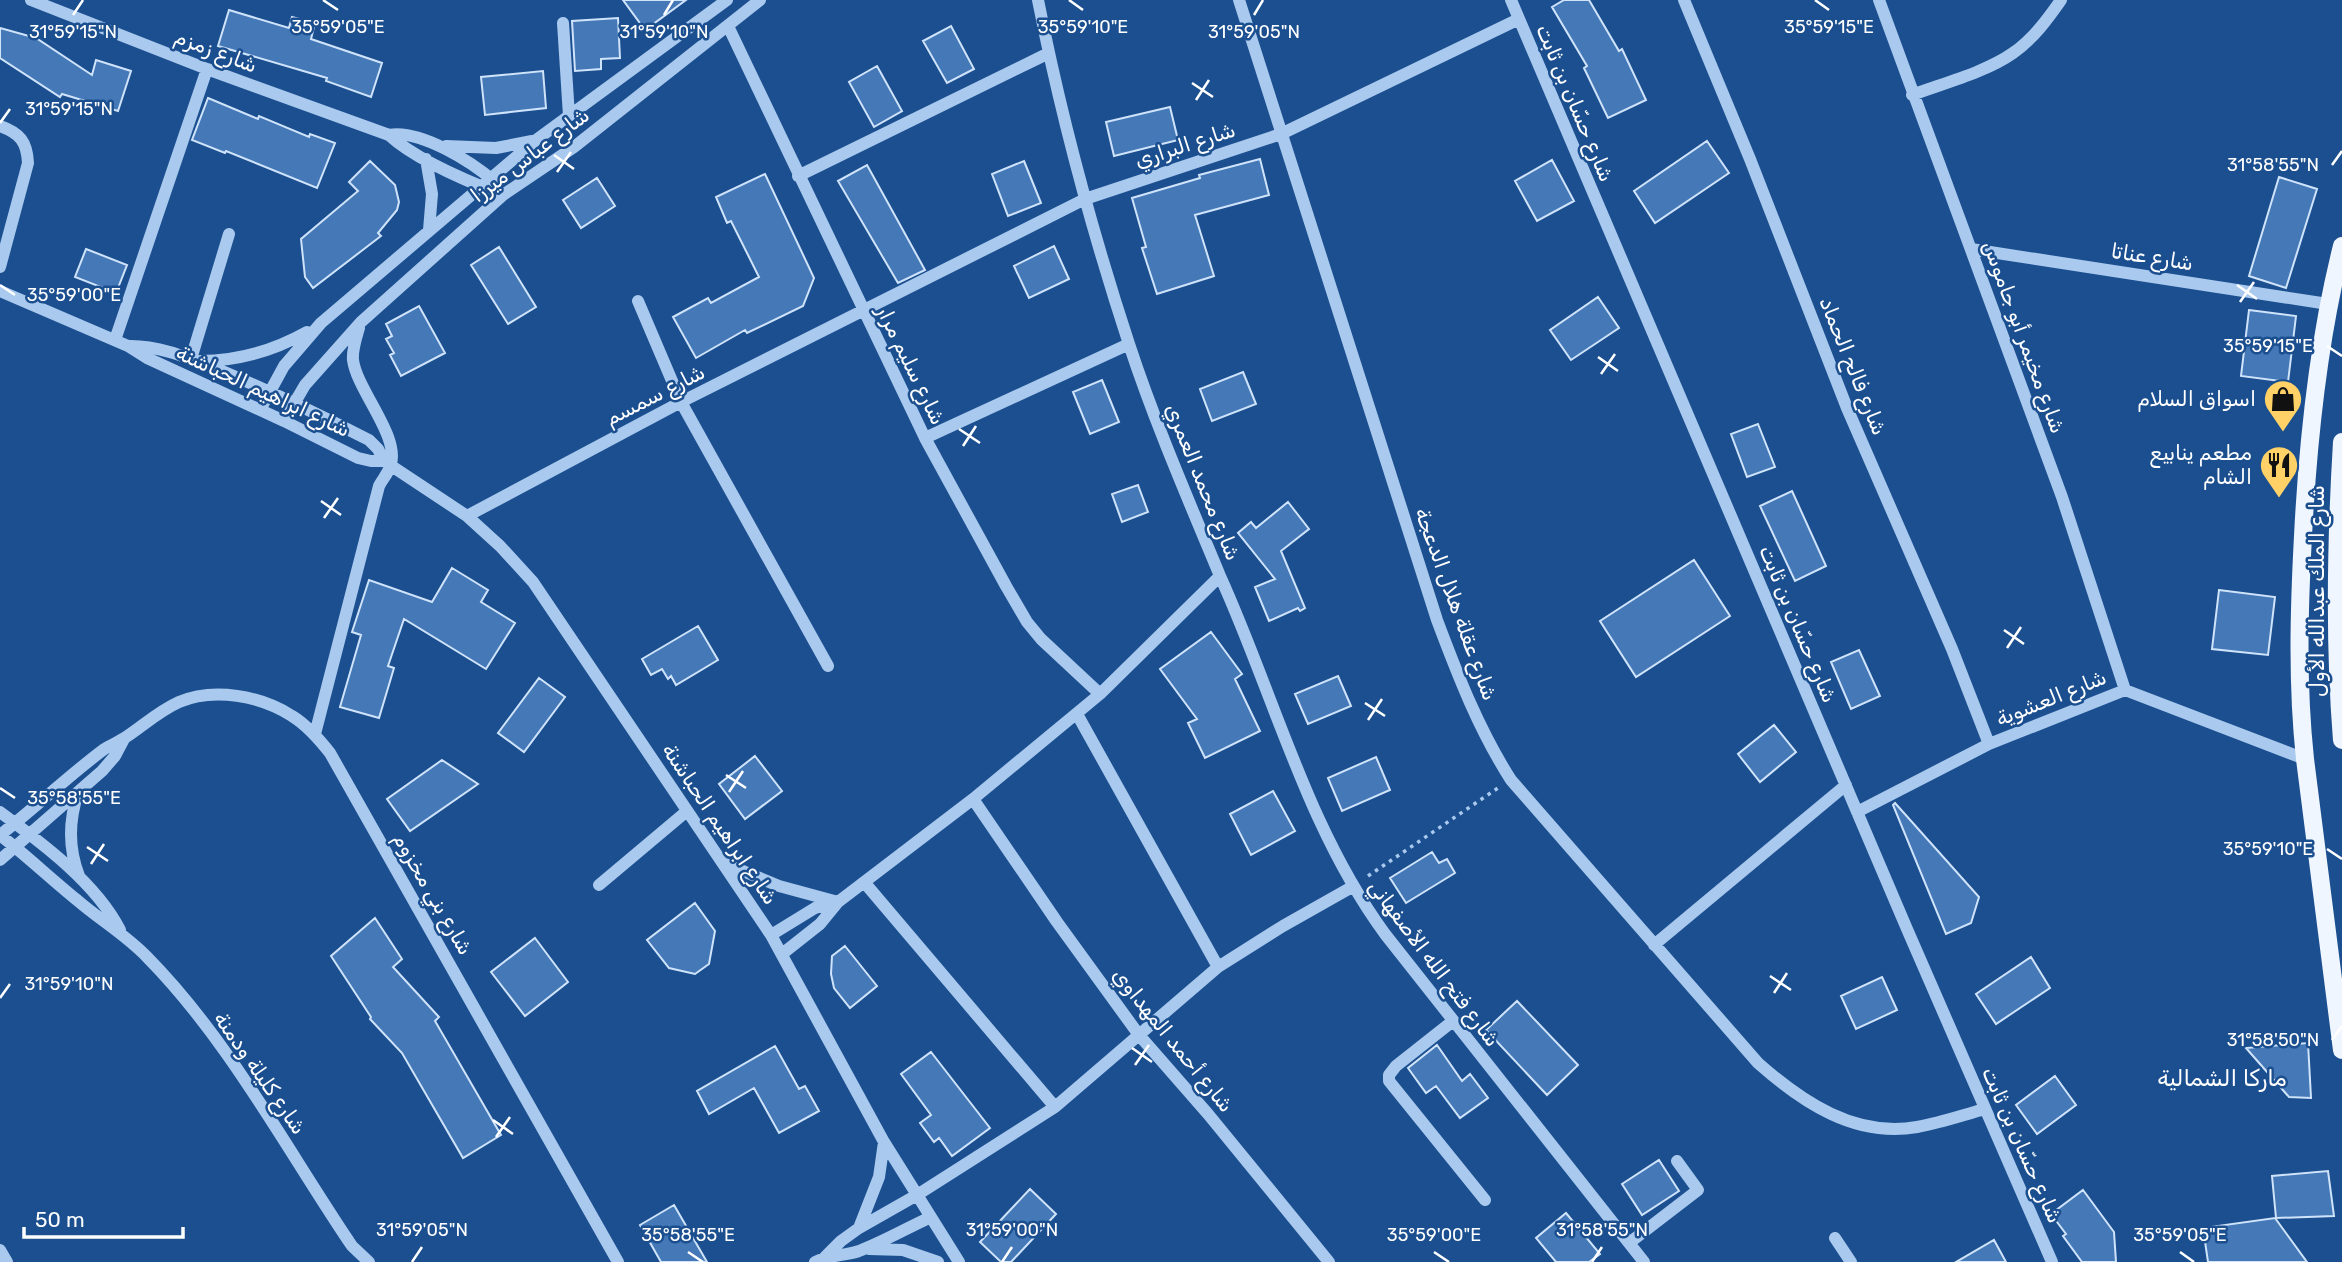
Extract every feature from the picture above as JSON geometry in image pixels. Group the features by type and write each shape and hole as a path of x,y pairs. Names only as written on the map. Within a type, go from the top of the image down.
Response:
{"main road":[{"name":"شارع الملك عبدالله الأول","path":"2342,246 2328,304 2306,463 2300,598 2300,701 2305,759 2342,1050"},
{"name":"شارع الملك عبدالله الأول","path":"2342,442 2337,664 2342,740"}],"street":[{"name":"شارع زمزم","path":"31,0 207,69 389,135 426,159 485,182 505,193"},
{"name":"شارع عباس ميرزا","path":"260,410 284,366 321,323 536,141 727,0"},
{"name":"شارع عباس ميرزا","path":"284,421 305,386 361,322 505,193 574,147 760,0"},
{"name":"شارع محمد العمري","path":"782,954 820,925 838,902 973,799 1077,714 1220,576 1168,452 1129,344 1085,199 1038,0"},
{"name":"شارع عقلة هلال الدعجة","path":"1239,0 1437,620 1462,686 1494,753 1511,780 1758,1063 1785,1087 1811,1105 1840,1119 1866,1126 1916,1127 1985,1109"},
{"name":"شارع حسّان بن ثابت","path":"1511,0 2052,1262"},
{"name":"شارع فالح الحماد","path":"1684,0 1755,171 1847,408 1952,649 1989,744"},
{"name":"شارع مخيمر أبو جاموس","path":"1880,0 1912,94 2062,497 2125,690"},
{"path":"1912,94 1968,74 2011,54 2040,28 2061,0"},
{"name":"شارع البراري","path":"864,312 1085,199 1281,134 1519,19"},
{"path":"563,23 569,116"},
{"name":"شارع سليم مرار","path":"728,26 925,438 1027,622 1041,639 1100,694"},
{"path":"799,176 1049,53"},
{"path":"115,340 207,69"},
{"path":"0,126 15,132 23,140 28,163 0,267"},
{"name":"شارع زمزم","path":"389,135 401,134 435,145 473,165 485,182"},
{"path":"435,145 496,148 536,141"},
{"path":"426,159 432,194 429,230"},
{"path":"229,234 193,360 233,359 271,349 321,323"},
{"name":"شارع عناتا","path":"1971,249 2328,304"},
{"name":"شارع ابراهيم الحباشنة","path":"0,291 128,346 147,358 358,458 388,463"},
{"path":"638,301 681,402 828,666"},
{"name":"شارع سمسم","path":"467,516 681,402 864,312"},
{"path":"315,734 390,448 385,429 357,378 353,358 361,322"},
{"path":"925,438 1129,344"},
{"name":"شارع ابراهيم الحباشنة","path":"128,346 150,347 193,360 295,402 369,440 388,463 467,516 533,583 560,619 771,935 884,1142 959,1262"},
{"name":"شارع فتح الله الأصفهاني","path":"1220,576 1245,632 1293,757 1352,887 1385,934 1629,1243 1638,1260"},
{"name":"شارع العشوية","path":"1857,811 1989,744 2125,690 2305,759"},
{"name":"شارع بني مخزوم","path":"0,835 100,753 181,701 209,695 238,696 266,703 292,716 315,734 342,773 618,1262"},
{"path":"1077,714 1218,967"},
{"name":"شارع بني مخزوم","path":"0,860 109,764 124,739"},
{"path":"1654,945 1846,785"},
{"path":"79,791 70,826 71,845 80,880"},
{"name":"شارع أحمد المهداوي","path":"973,799 1139,1035 1208,1114 1329,1262"},
{"name":"شارع كليلة ودمنة","path":"0,811 30,834 80,880 108,910 122,933"},
{"path":"600,885 687,811"},
{"name":"شارع كليلة ودمنة","path":"0,835 77,901 122,933 168,980 208,1030 276,1128 352,1246 369,1262"},
{"path":"723,862 779,886 838,902"},
{"path":"864,881 1055,1107"},
{"path":"820,1259 859,1228 917,1195 1055,1107 1218,967 1352,887"},
{"name":"شارع محمد العمري","path":"771,935 815,908 838,902"},
{"path":"1453,1021 1396,1066 1389,1075 1389,1081 1485,1200"},
{"path":"859,1228 879,1177 884,1142"},
{"path":"1629,1243 1698,1190 1677,1161"},
{"path":"820,1259 865,1249 931,1217"},
{"path":"1835,1238 1852,1262"},
{"name":"شارع كليلة ودمنة","path":"352,1246 357,1262"},
{"path":"865,1249 902,1250 938,1262"},
{"path":"0,1250 7,1262"}],"path":[{"path":"1352,887 1511,780"}],"building":[{"path":"623,0 686,0 645,30"},
{"path":"1564,0 1589,0 1619,51 1622,49 1646,100 1608,118 1584,68 1587,66 1552,7"},
{"path":"229,10 289,28 292,17 315,23 311,39 382,63 371,97 326,81 327,78 218,46"},
{"path":"618,18 620,58 601,59 601,69 575,71 572,21"},
{"path":"951,26 974,69 947,83 923,41"},
{"path":"0,28 36,38 92,75 96,60 131,71 118,111 62,94 60,97 0,58"},
{"path":"877,66 902,111 874,127 849,82"},
{"path":"543,71 546,108 485,115 481,77"},
{"path":"208,98 258,119 259,116 309,137 310,134 335,143 317,188 192,140"},
{"path":"1170,107 1178,140 1114,156 1106,122"},
{"path":"1707,141 1729,173 1655,223 1634,191"},
{"path":"1260,159 1269,195 1195,215 1214,276 1157,294 1142,248 1146,247 1132,198 1200,178 1199,175"},
{"path":"1552,160 1574,201 1537,221 1515,181"},
{"path":"370,161 395,185 399,202 397,210 378,233 381,236 313,288 305,277 301,239 358,191 349,182"},
{"path":"1024,161 1041,203 1008,216 992,174"},
{"path":"867,165 925,270 898,283 838,181"},
{"path":"765,174 814,278 803,306 747,333 745,330 696,358 673,317 708,298 711,303 759,277 731,221 727,223 716,197"},
{"path":"2279,177 2317,189 2286,288 2249,276"},
{"path":"597,178 615,206 581,228 563,200"},
{"path":"1054,246 1069,279 1029,298 1014,266"},
{"path":"499,247 536,307 508,324 471,265"},
{"path":"86,249 127,265 116,293 75,277"},
{"path":"1598,297 1619,328 1571,360 1550,330"},
{"path":"419,306 445,353 401,376 390,355 394,353 386,339 392,336 386,324"},
{"path":"2249,310 2296,316 2288,382 2241,376"},
{"path":"1243,372 1256,404 1212,421 1200,389"},
{"path":"1102,380 1119,422 1090,434 1073,392"},
{"path":"1758,424 1775,467 1747,477 1731,434"},
{"path":"1138,485 1148,512 1122,522 1112,494"},
{"path":"1792,491 1826,566 1795,581 1760,506"},
{"path":"1288,502 1309,529 1281,551 1305,608 1300,611 1298,608 1269,621 1255,587 1275,579 1238,533 1251,522 1256,528"},
{"path":"1694,560 1730,616 1636,677 1600,621"},
{"path":"452,568 488,590 481,602 515,623 486,669 404,619 388,666 394,668 379,718 340,707 361,635 352,632 369,580 432,602"},
{"path":"2219,590 2275,597 2268,655 2212,649"},
{"path":"698,626 718,660 676,685 671,676 668,679 662,669 651,675 642,659"},
{"path":"1211,632 1242,674 1235,679 1260,731 1205,758 1188,723 1197,719 1160,669"},
{"path":"1859,650 1880,696 1851,709 1831,662"},
{"path":"1338,676 1351,706 1308,724 1295,694"},
{"path":"539,678 565,697 524,752 498,733"},
{"path":"1774,725 1796,752 1760,782 1738,754"},
{"path":"755,756 782,791 745,819 719,784"},
{"path":"1376,757 1390,790 1342,811 1328,778"},
{"path":"442,760 478,784 410,831 387,799"},
{"path":"1273,791 1295,831 1251,855 1230,814"},
{"path":"1895,803 1979,897 1971,923 1946,934 1893,805"},
{"path":"1432,852 1439,863 1447,859 1455,873 1406,903 1390,878"},
{"path":"695,903 715,931 709,964 695,974 669,968 647,940"},
{"path":"375,918 402,959 393,967 439,1017 435,1021 501,1135 463,1158 402,1053 370,1019 331,956"},
{"path":"535,938 568,982 525,1016 491,972"},
{"path":"845,946 877,986 850,1008 834,988 831,974 832,956"},
{"path":"2031,957 2050,988 1996,1024 1976,994"},
{"path":"1882,977 1897,1010 1856,1029 1841,996"},
{"path":"1517,1001 1578,1065 1547,1095 1486,1030"},
{"path":"2308,1043 2311,1098 2289,1097 2246,1048"},
{"path":"1437,1045 1462,1081 1470,1074 1488,1098 1460,1118 1436,1086 1426,1093 1408,1068"},
{"path":"775,1046 799,1089 805,1086 819,1111 779,1133 754,1088 709,1114 697,1091"},
{"path":"931,1052 990,1128 952,1156 939,1138 934,1142 920,1123 931,1115 901,1074"},
{"path":"2055,1076 2076,1105 2037,1134 2016,1105"},
{"path":"1659,1160 1679,1191 1642,1215 1622,1184"},
{"path":"2328,1171 2334,1216 2276,1218 2272,1176"},
{"path":"1030,1189 1056,1214 1011,1262 1001,1262 980,1242"},
{"path":"2083,1190 2114,1232 2116,1262 2082,1262 2051,1214"},
{"path":"674,1205 707,1262 661,1262 640,1225"},
{"path":"1566,1213 1600,1254 1589,1262 1556,1262 1536,1238"},
{"path":"2275,1218 2307,1262 2208,1262 2203,1228"},
{"path":"1994,1240 2006,1262 1956,1262"}],"place":[{"name":"اسواق السلام","path":"2283,433"},
{"name":"مطعم ينابيع الشام","path":"2279,499"}],"district":[{"name":"ماركا الشمالية","path":"2222,1078"}]}
